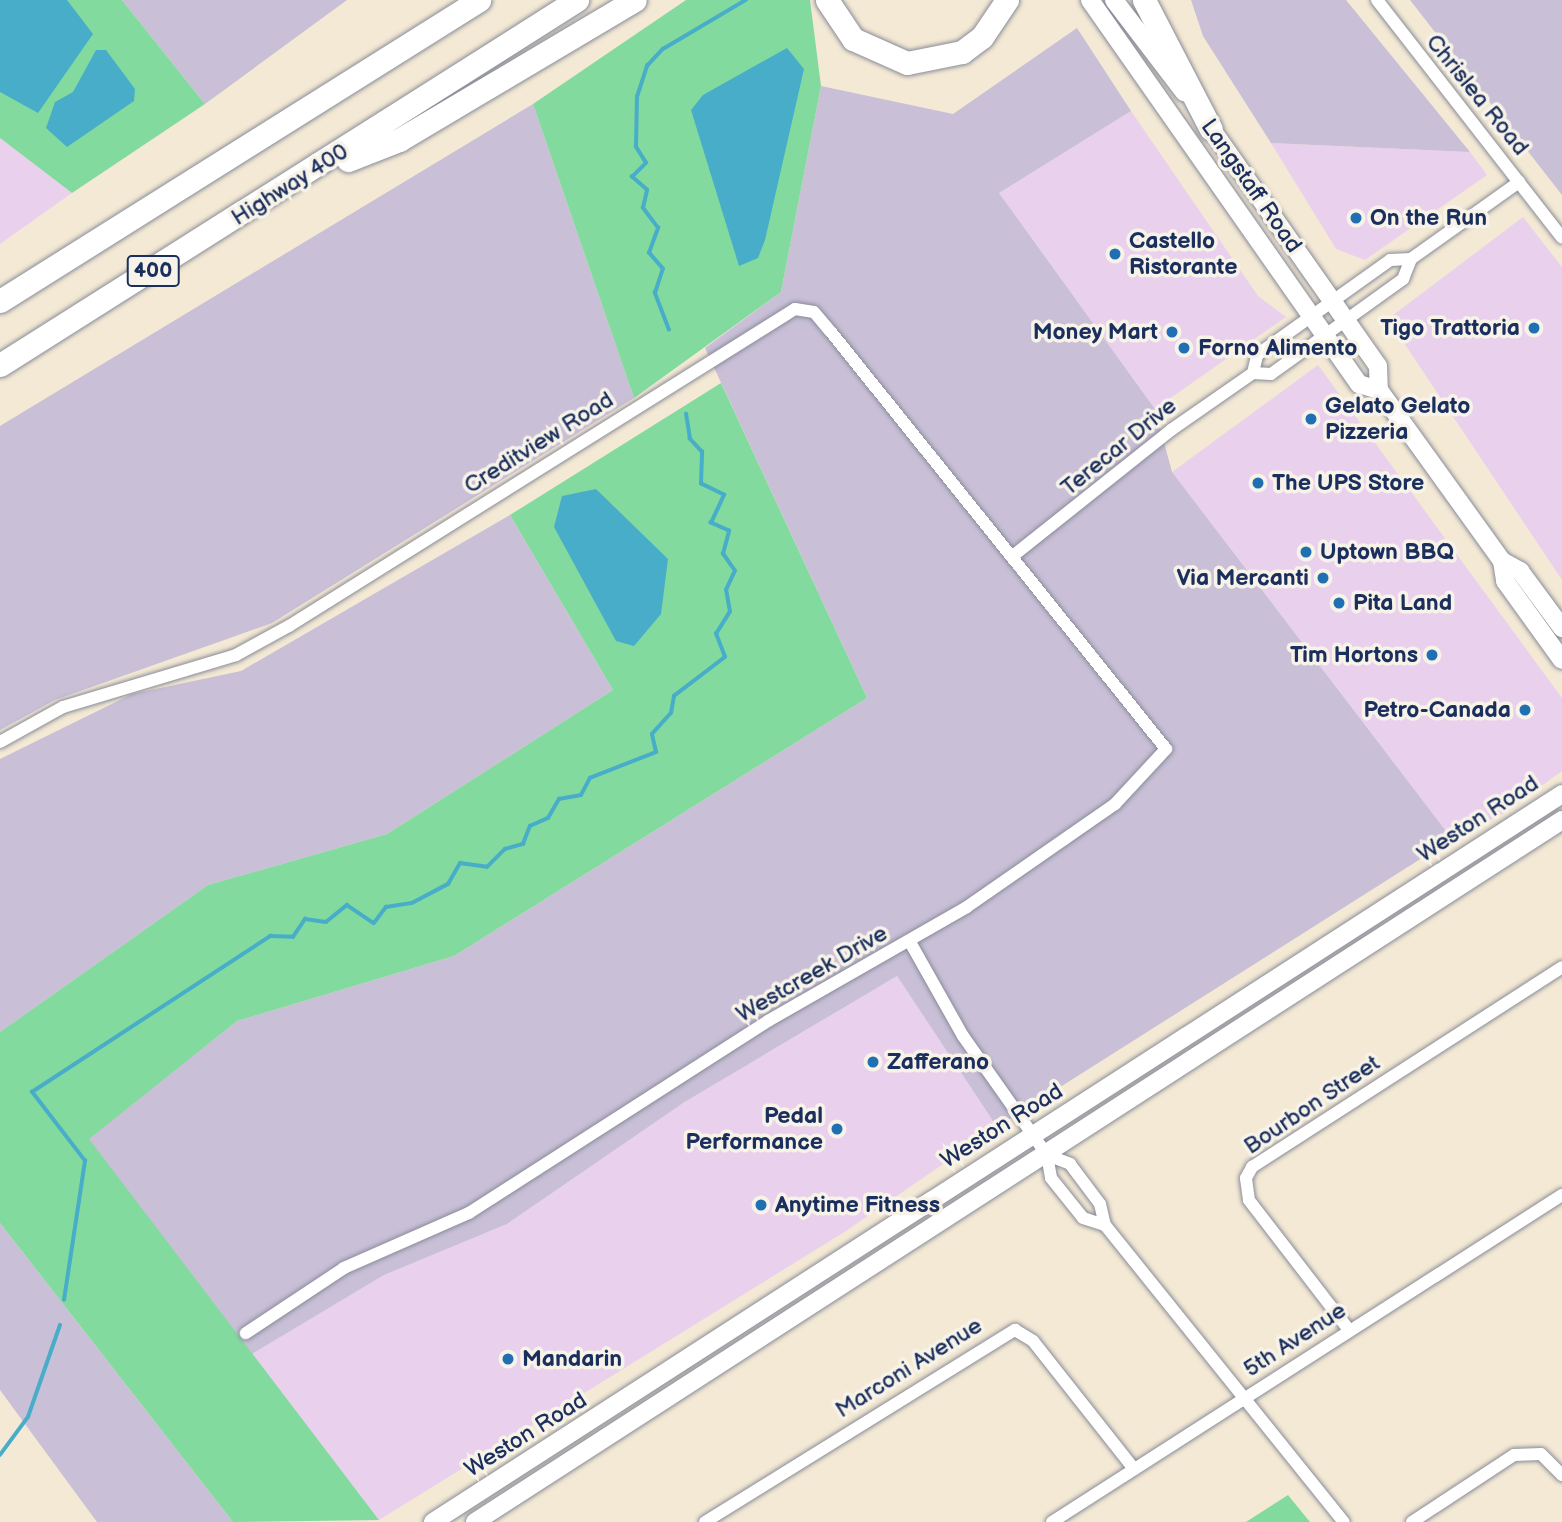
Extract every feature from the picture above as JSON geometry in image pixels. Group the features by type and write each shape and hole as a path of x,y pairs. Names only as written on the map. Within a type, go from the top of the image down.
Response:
{"highway":[{"name":"400","path":"0,301 479,0"},
{"name":"Highway 400","path":"0,365 306,176 577,0"},
{"path":"306,176 399,140 635,0"},
{"path":"827,0 853,39 907,63 962,51 982,37 1007,0"},
{"path":"1144,0 1212,129"}],"main road":[{"name":"Langstaff Road","path":"1090,0 1359,384 1379,390"},
{"name":"Langstaff Road","path":"1114,0 1212,129 1347,320 1378,366 1379,390 1502,561 1520,571 1562,628"},
{"name":"Langstaff Road","path":"1502,561 1505,581 1562,660"},
{"name":"Weston Road","path":"433,1522 691,1361 1033,1134 1562,794"},
{"name":"Weston Road","path":"475,1522 1562,820"}],"street":[{"name":"Chrislea Road","path":"1377,0 1562,238"},
{"path":"1411,260 1520,182"},
{"name":"Terecar Drive","path":"1014,555 1253,373 1257,355 1390,260 1411,260 1403,279 1347,320 1271,374 1253,373"},
{"name":"Creditview Road","path":"0,742 63,707 236,655 296,622 795,309 814,312 1014,555"},
{"name":"Westcreek Drive","path":"246,1333 344,1268 469,1213 768,1021 910,942 1115,804 1166,749 1014,555"},
{"path":"910,942 958,1027 1047,1155 1051,1178 1083,1218 1105,1225"},
{"name":"Bourbon Street","path":"1349,1330 1249,1200 1246,1178 1252,1167 1562,967"},
{"path":"1047,1155 1070,1164 1100,1204 1105,1225 1344,1522"},
{"name":"5th Avenue","path":"1052,1522 1562,1195"},
{"name":"Marconi Avenue","path":"705,1522 1015,1330 1033,1341 1134,1469"},
{"path":"1412,1522 1514,1455 1541,1454 1562,1475"}],"shaded area":[{"path":"122,0 347,0 205,104"},
{"path":"1191,0 1346,0 1470,152 1271,143 1203,36"},
{"path":"1410,0 1562,0 1562,195"},
{"path":"1077,28 1131,111 999,193 1155,409 1172,472 1452,839 997,1127 897,976 683,1103 507,1224 384,1275 252,1354 88,1139 237,1021 454,956 867,698 705,348 781,292 821,86 953,114"},
{"path":"533,104 634,398 272,623 55,700 0,730 0,426"},
{"path":"1131,111 1258,296 1286,317 1155,409 999,193"},
{"path":"0,138 72,193 0,244"},
{"path":"1271,143 1470,152 1487,175 1365,260 1336,249"},
{"path":"1523,217 1562,267 1562,580 1388,319"},
{"path":"1318,365 1562,698 1562,771 1504,813 1452,839 1172,472"},
{"path":"510,515 613,690 387,834 208,885 0,1032 0,759 132,694 241,671"},
{"path":"897,976 997,1127 846,1231 379,1520 252,1354 384,1275 507,1224 678,1106"},
{"path":"0,1223 233,1522 97,1522 0,1390"}],"green space":[{"path":"0,0 122,0 205,104 72,193 0,138"},
{"path":"686,0 810,0 821,86 781,292 634,398 533,104"},
{"path":"721,383 867,698 454,956 237,1021 89,1139 379,1520 233,1522 0,1223 0,1032 208,885 387,834 613,690 510,515"},
{"path":"1288,1495 1310,1522 1246,1522"}],"water":[{"path":"0,0 67,0 93,34 38,113 0,92"},
{"path":"787,48 804,69 765,240 758,258 739,266 691,110 703,95"},
{"path":"96,50 106,50 135,89 134,101 67,147 46,128 55,102 73,92"},
{"path":"596,489 668,559 661,614 634,646 616,641 554,527 562,496"}],"waterway":[{"path":"669,330 655,293 663,269 649,253 658,228 643,208 647,190 632,177 646,163 636,147 637,97 647,66 663,49 746,0"},
{"path":"64,1300 85,1161 32,1092 270,936 293,937 305,919 326,922 347,905 374,923 386,907 412,903 448,884 460,863 487,867 505,849 523,844 530,826 548,818 559,799 581,795 590,778 656,752 652,734 671,713 674,696 725,657 716,634 730,612 726,590 735,571 723,554 729,531 711,523 724,495 701,484 702,452 690,439 686,414"},
{"path":"0,1455 28,1417 60,1325"}],"place":[{"name":"On the Run","path":"1356,218"},
{"name":"Castello Ristorante","path":"1115,254"},
{"name":"Tigo Trattoria","path":"1534,328"},
{"name":"Money Mart","path":"1172,332"},
{"name":"Forno Alimento","path":"1184,348"},
{"name":"Gelato Gelato Pizzeria","path":"1311,419"},
{"name":"The UPS Store","path":"1258,483"},
{"name":"Uptown BBQ","path":"1306,552"},
{"name":"Via Mercanti","path":"1323,578"},
{"name":"Pita Land","path":"1339,603"},
{"name":"Tim Hortons","path":"1432,655"},
{"name":"Petro-Canada","path":"1525,710"},
{"name":"Zafferano","path":"873,1062"},
{"name":"Pedal Performance","path":"837,1129"},
{"name":"Anytime Fitness","path":"761,1205"},
{"name":"Mandarin","path":"508,1359"}]}
